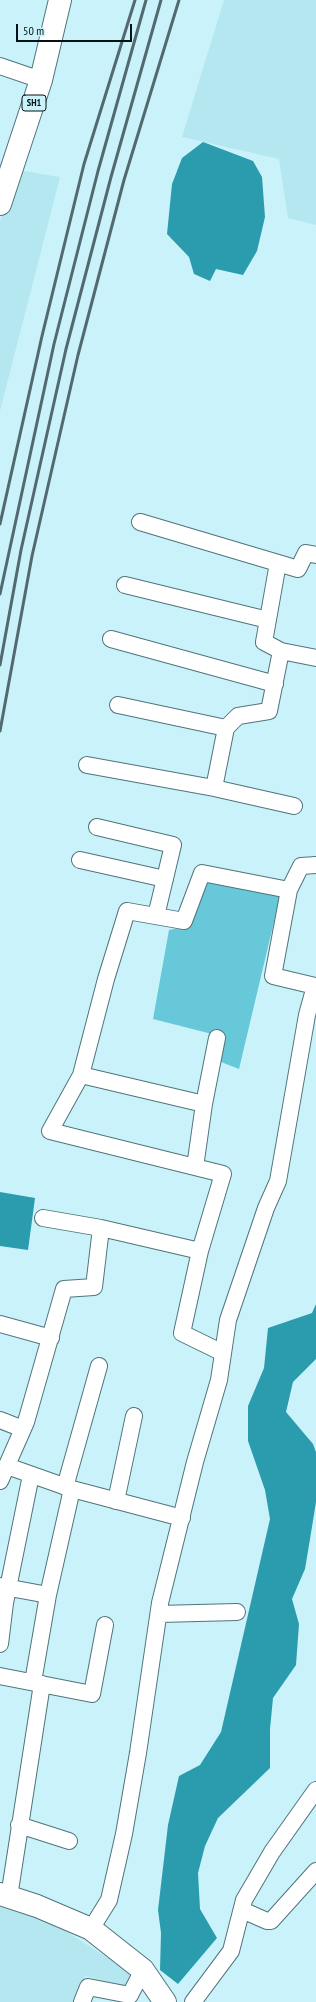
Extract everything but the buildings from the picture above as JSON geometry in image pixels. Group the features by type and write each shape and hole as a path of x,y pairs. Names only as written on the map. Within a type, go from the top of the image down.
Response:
{"main road":[{"name":"SH1","path":"0,204 6,163 41,80 60,0"},
{"path":"4,1896 37,1906 91,1929 143,1970 165,2002"}],"street":[{"path":"0,66 41,80"},
{"path":"140,522 298,569 306,553 316,555"},
{"path":"278,563 264,642 281,651 316,658"},
{"path":"125,585 268,620"},
{"path":"111,639 275,684"},
{"path":"214,788 226,728 238,716 269,711 281,651"},
{"path":"118,705 226,728"},
{"path":"87,765 214,788 294,806"},
{"path":"97,827 173,845 156,916"},
{"path":"80,860 165,880"},
{"path":"91,1929 109,1900 124,1834 159,1614 195,1462 219,1380 228,1320 266,1208 278,1181 307,1015 315,986 273,976 289,890 301,866 316,865"},
{"path":"224,1353 182,1333 200,1251 222,1174 50,1131 82,1075 106,980 127,911 184,921 202,872 289,890"},
{"path":"195,1167 204,1104 217,1038"},
{"path":"82,1075 204,1104"},
{"path":"43,1218 101,1228 200,1251"},
{"path":"0,1481 23,1429 64,1290 94,1287 101,1228"},
{"path":"0,1324 51,1338"},
{"path":"4,1896 19,1825 48,1595 68,1488 99,1366"},
{"path":"116,1501 134,1416"},
{"path":"0,1420 23,1429"},
{"path":"7,1466 68,1488 182,1518"},
{"path":"0,1644 4,1586 31,1475"},
{"path":"4,1586 48,1595"},
{"path":"159,1614 237,1612"},
{"path":"0,1676 92,1694 105,1625"},
{"path":"193,2002 231,1951 244,1900 272,1852 316,1790"},
{"path":"19,1825 69,1841"},
{"path":"242,1910 267,1921 271,1921 316,1871"},
{"path":"82,2002 88,1987 117,1998 130,1995 143,1970"}],"shaded area":[{"path":"224,0 316,0 316,225 288,218 279,159 182,137"},
{"path":"203,142 253,161 262,177 265,217 257,251 243,275 216,269 210,281 194,274 189,257 167,234 172,184 182,158"},
{"path":"17,170 60,177 0,411 0,222"},
{"path":"207,879 281,892 239,1069 221,1062 220,1036 153,1019 169,930 188,926"},
{"path":"0,1192 35,1198 28,1250 0,1246"},
{"path":"316,1304 316,1359 293,1382 286,1412 313,1444 316,1452 316,1502 310,1539 305,1569 292,1599 299,1624 296,1665 273,1698 270,1729 270,1768 218,1818 205,1846 198,1873 200,1909 217,1938 178,1984 160,1970 161,1933 158,1910 168,1825 179,1776 200,1765 221,1732 270,1519 265,1490 248,1441 248,1406 264,1368 268,1328 312,1313"},
{"path":"0,1898 28,1907 133,1974 126,1987 85,1976 78,2002 0,2002"}],"railway":[{"path":"0,524 42,336 84,164 135,0"},
{"path":"0,594 54,344 98,171 146,0"},
{"path":"0,665 21,550 66,349 111,177 161,0"},
{"path":"0,731 32,556 78,355 124,180 179,0"}]}
